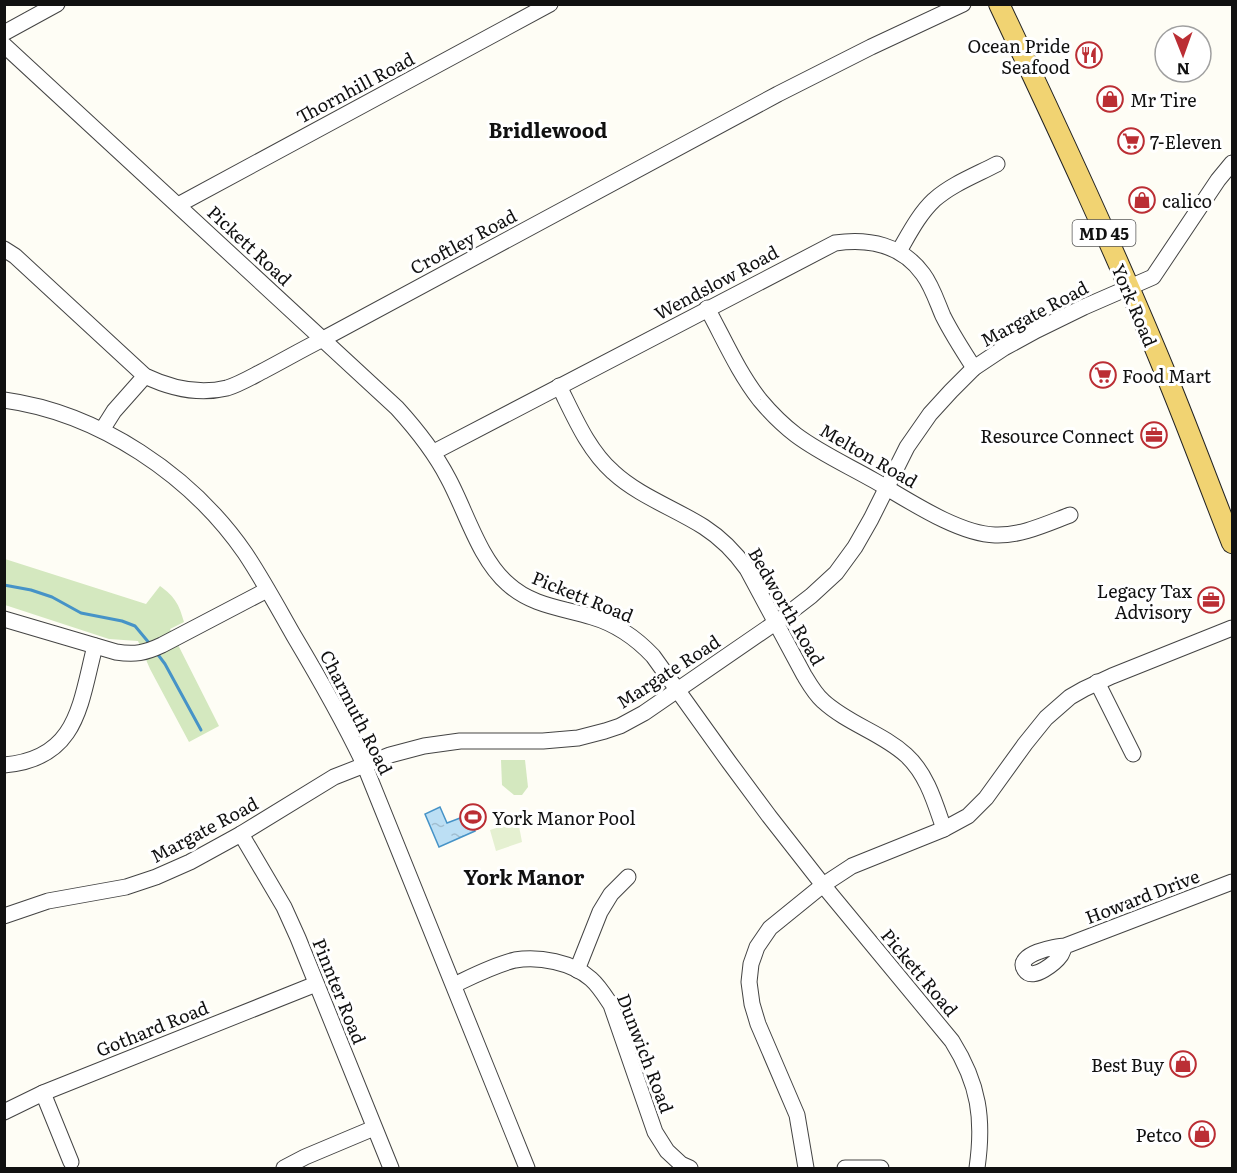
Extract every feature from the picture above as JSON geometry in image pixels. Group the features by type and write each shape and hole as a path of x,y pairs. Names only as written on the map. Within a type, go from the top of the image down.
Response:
{"main road":[{"name":"York Road","path":"999,4 1101,225 1168,381 1233,543"}],"street":[{"path":"4,33 57,4"},
{"name":"Thornhill Road","path":"178,205 550,4"},
{"name":"Croftley Road","path":"4,249 15,256 145,376 163,385 176,388 211,391 228,387 323,339 778,94 963,4"},
{"name":"Pickett Road","path":"4,45 397,408 434,452 485,556 501,578 532,600 553,608 593,617 620,629 632,636 653,656 729,762 823,885 952,1041 963,1058 977,1099 980,1123 977,1168"},
{"name":"Margate Road","path":"4,916 48,901 126,887 156,877 190,862 241,834 334,777 406,750 442,743 476,740 561,740 591,735 632,720 775,623 811,596 836,573 855,547 871,519 907,447 930,414 951,391 974,368 1004,348 1084,307 1153,277 1218,180 1233,163"},
{"path":"899,251 914,225 934,200 997,164"},
{"name":"Wendslow Road","path":"434,452 835,243 866,241 884,245 899,251 912,262 923,274 957,343 974,368"},
{"name":"Melton Road","path":"707,308 745,379 760,401 795,434 819,450 955,525 982,534 996,536 1020,533 1070,515"},
{"path":"102,430 108,418 145,376"},
{"name":"Bedworth Road","path":"559,386 589,443 603,464 623,481 704,527 727,545 747,569 814,692 839,713 907,755 926,780 944,829"},
{"name":"Charmuth Road","path":"4,400 50,411 102,430 136,450 166,470 194,493 244,553 328,693 364,764 527,1168"},
{"path":"4,619 127,654 155,648 267,590"},
{"path":"806,1168 797,1115 758,1024 752,1004 749,982 751,964 757,946 770,928 838,874 865,860 957,823 978,808 1046,718 1070,698 1097,682 1233,628"},
{"path":"4,765 31,761 45,755 68,733 76,716 95,646"},
{"path":"1097,682 1133,754"},
{"name":"Pinnter Road","path":"241,834 284,907 298,938 391,1168"},
{"path":"577,970 600,912 611,894 628,877"},
{"name":"Howard Drive","path":"1065,946 1233,882"},
{"name":"Dunwich Road","path":"454,985 502,964 531,958 559,962 590,978 611,1005 655,1132 667,1151 681,1164 690,1168"},
{"name":"Gothard Road","path":"4,1112 43,1093 316,984"},
{"path":"43,1093 71,1162"},
{"path":"284,1168 374,1128"},
{"path":"845,1168 881,1168"}],"green space":[{"path":"5,559 146,604 160,586 173,597 180,610 184,622 170,629 219,726 189,742 150,669 138,641 109,639 5,605"},
{"path":"501,760 525,760 528,787 522,795 514,795 502,785"},
{"path":"518,821 522,842 496,851 490,830"}],"water":[{"path":"440,807 447,823 468,815 475,831 439,847 425,814"}],"waterway":[{"path":"4,585 52,597 81,613 122,621 135,626 150,644"},
{"path":"156,652 201,730"}],"place":[{"name":"Ocean Pride Seafood","path":"1089,55"},
{"name":"Mr Tire","path":"1110,99"},
{"name":"7-Eleven","path":"1131,141"},
{"name":"calico","path":"1142,200"},
{"name":"Food Mart","path":"1103,375"},
{"name":"Resource Connect","path":"1154,435"},
{"name":"Legacy Tax Advisory","path":"1211,600"},
{"name":"York Manor Pool","path":"473,817"},
{"name":"Best Buy","path":"1183,1064"},
{"name":"Petco","path":"1202,1134"}],"district":[{"name":"Bridlewood","path":"548,129"},
{"name":"York Manor","path":"524,876"}]}
